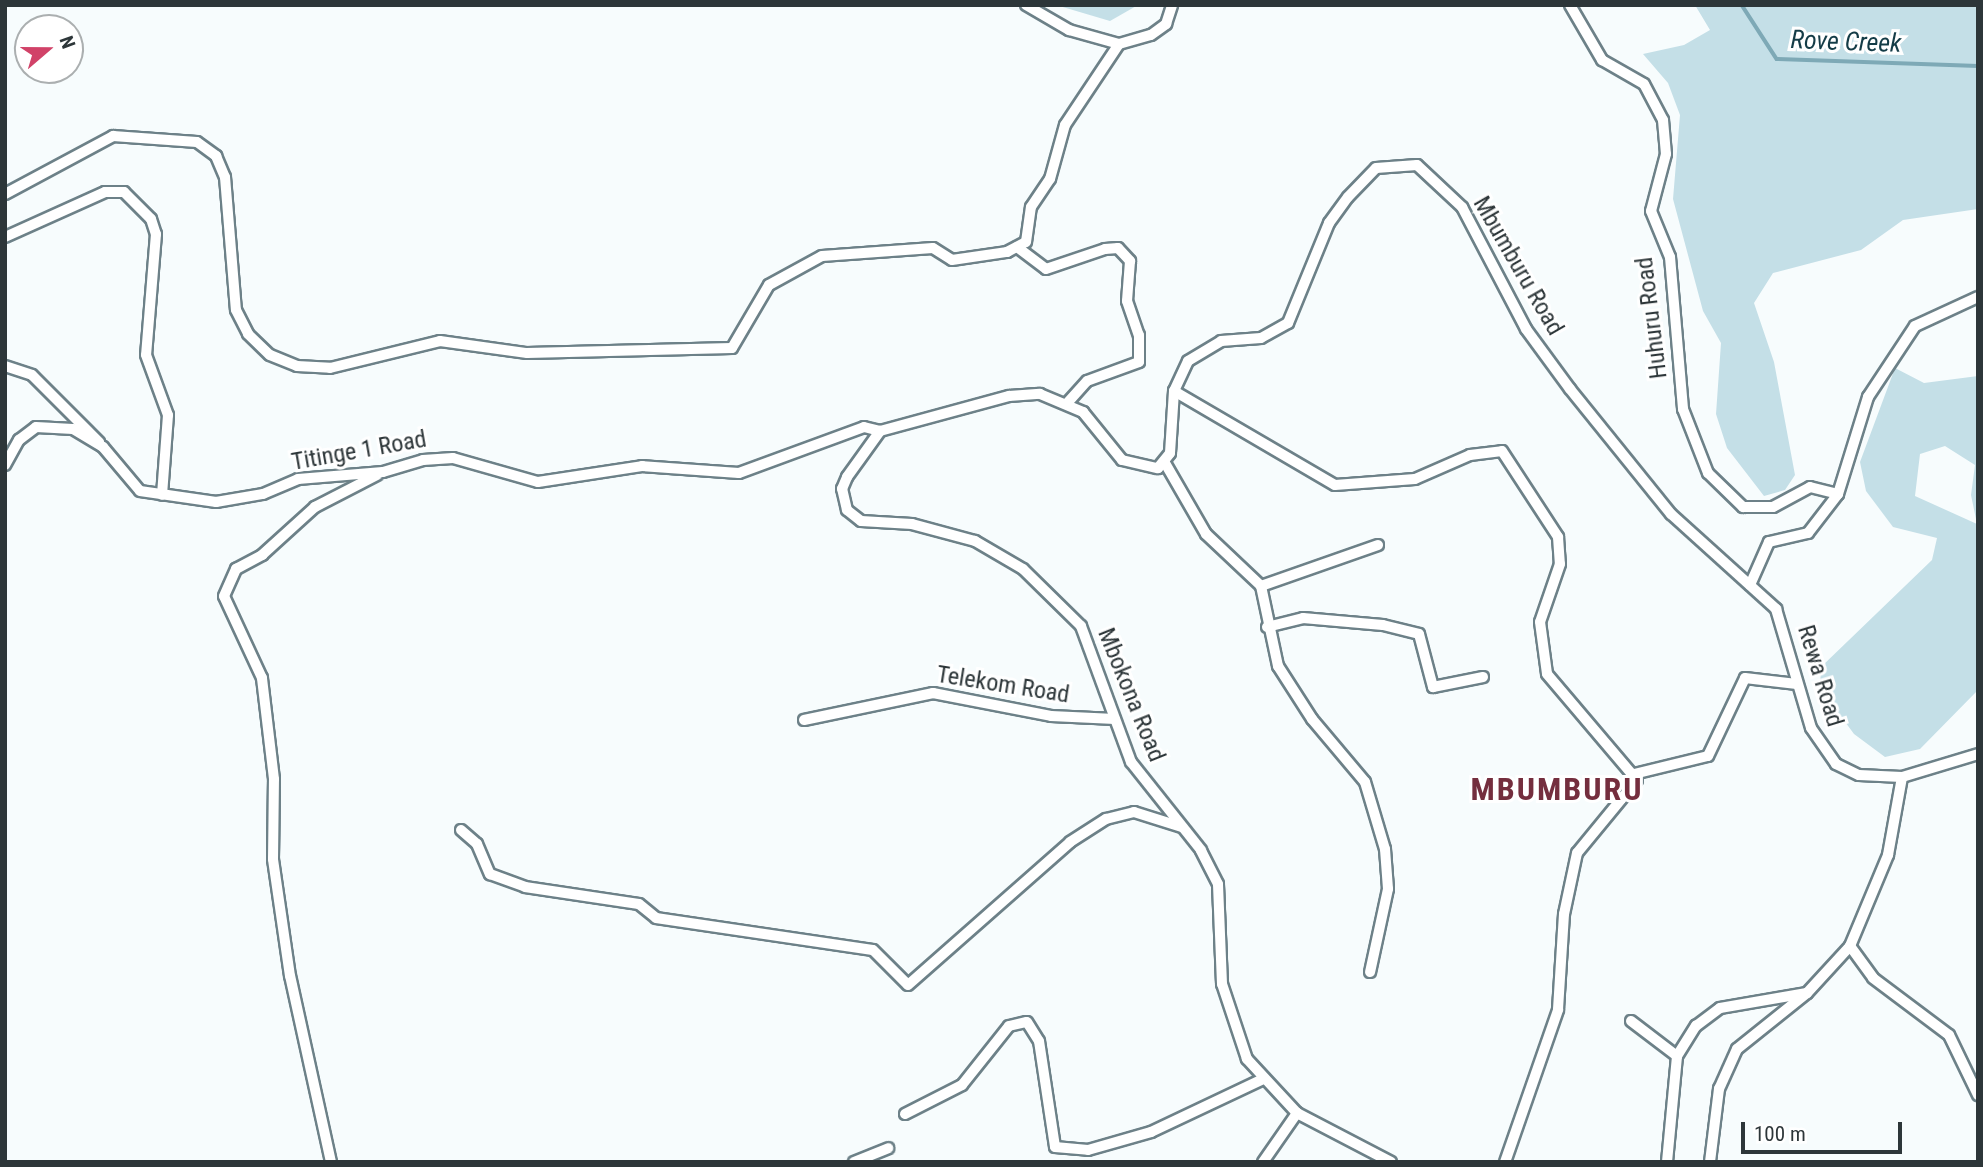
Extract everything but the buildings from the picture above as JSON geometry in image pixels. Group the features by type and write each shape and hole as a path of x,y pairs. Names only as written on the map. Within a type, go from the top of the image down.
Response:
{"street":[{"path":"1026,5 1069,30 1119,44 1151,35 1166,24 1172,5"},
{"name":"Huhuru Road","path":"1570,5 1602,60 1644,84 1663,121 1666,154 1651,211 1670,257 1683,409 1708,473 1743,507 1773,507 1810,487 1838,494"},
{"path":"5,194 113,136 197,142 216,156 225,177 228,270 248,334 288,362 330,368 440,341 527,353 732,348 769,285 822,256 933,248 952,260 1017,247 1026,242 1031,206 1049,179 1065,125 1119,44"},
{"name":"Mbumburu Road","path":"1166,463 1174,391 1188,361 1203,348 1261,338 1288,323 1329,223 1348,197 1376,168 1417,165 1462,207 1526,329 1570,389 1671,514 1750,585"},
{"path":"5,237 105,192 124,192 151,219 156,234 146,355 168,415 162,495"},
{"path":"1017,247 1046,269 1105,249 1118,248 1130,261 1126,301 1139,335 1139,362 1087,381 1068,402"},
{"path":"1750,585 1769,542 1808,533 1838,494 1868,397 1914,326 1978,297"},
{"path":"5,366 32,375 103,447"},
{"path":"1174,391 1335,485 1415,479 1470,455 1502,451 1558,537 1560,564 1540,622 1548,674 1634,774 1636,788 1577,853 1564,914 1558,1010 1505,1162"},
{"path":"880,431 1009,396 1040,394 1068,402 1122,460 1148,470 1166,463 1206,534 1261,586 1267,627 1278,666 1365,782 1380,825 1386,916 1370,972"},
{"name":"Titinge 1 Road","path":"5,465 19,440 36,427 73,429 103,447 140,491 216,502 298,480 383,472 453,458 538,481 642,466 739,473 864,427 880,431"},
{"name":"Mbokona Road","path":"880,431 842,489 852,517 943,530 1023,569 1081,626 1131,762 1183,827 1218,884 1227,1012 1261,1080 1297,1113 1391,1162"},
{"path":"331,1162 290,976 273,859 274,779 262,678 224,596 236,569 262,555 315,507 383,472"},
{"path":"1261,586 1378,545"},
{"name":"Rewa Road","path":"1750,585 1776,609 1811,728 1836,764 1859,775 1902,778 1978,754"},
{"path":"1267,627 1303,618 1383,625 1419,634 1433,687 1483,677"},
{"path":"1634,774 1708,756 1745,678 1797,684"},
{"name":"Telekom Road","path":"804,720 933,693 1051,716 1115,719"},
{"path":"1710,1162 1727,1065 1754,1033 1807,993 1850,946 1888,855 1902,778"},
{"path":"461,830 477,844 490,874 525,887 639,904 656,918 873,950 908,985 1061,849 1106,819 1134,812 1183,827"},
{"path":"1850,946 1873,978 1950,1035 1978,1095"},
{"path":"1667,1162 1677,1056 1696,1026 1720,1008 1807,993"},
{"path":"1631,1021 1677,1056"},
{"path":"905,1114 962,1084 1009,1026 1027,1022 1038,1041 1055,1147 1088,1150 1151,1132 1261,1080"},
{"path":"1263,1162 1297,1113"},
{"path":"854,1162 888,1148"}],"shaded area":[{"path":"1056,5 1138,5 1110,21"},
{"path":"1695,5 1978,5 1978,209 1903,220 1861,250 1773,273 1754,303 1774,362 1795,475 1785,490 1764,496 1727,448 1716,414 1721,343 1703,311 1673,199 1680,115 1668,83 1643,54 1684,45 1710,30"},
{"path":"1895,368 1924,383 1978,376 1978,690 1920,749 1885,757 1854,734 1820,688 1821,667 1932,560 1937,538 1893,527 1866,491 1860,462","holes":["1945,446 1975,465 1971,495 1977,524 1915,496 1920,454"]}],"waterway":[{"name":"Rove Creek","path":"1742,5 1777,59 1978,66"}],"district":[{"name":"MBUMBURU","path":"1557,789"}]}
